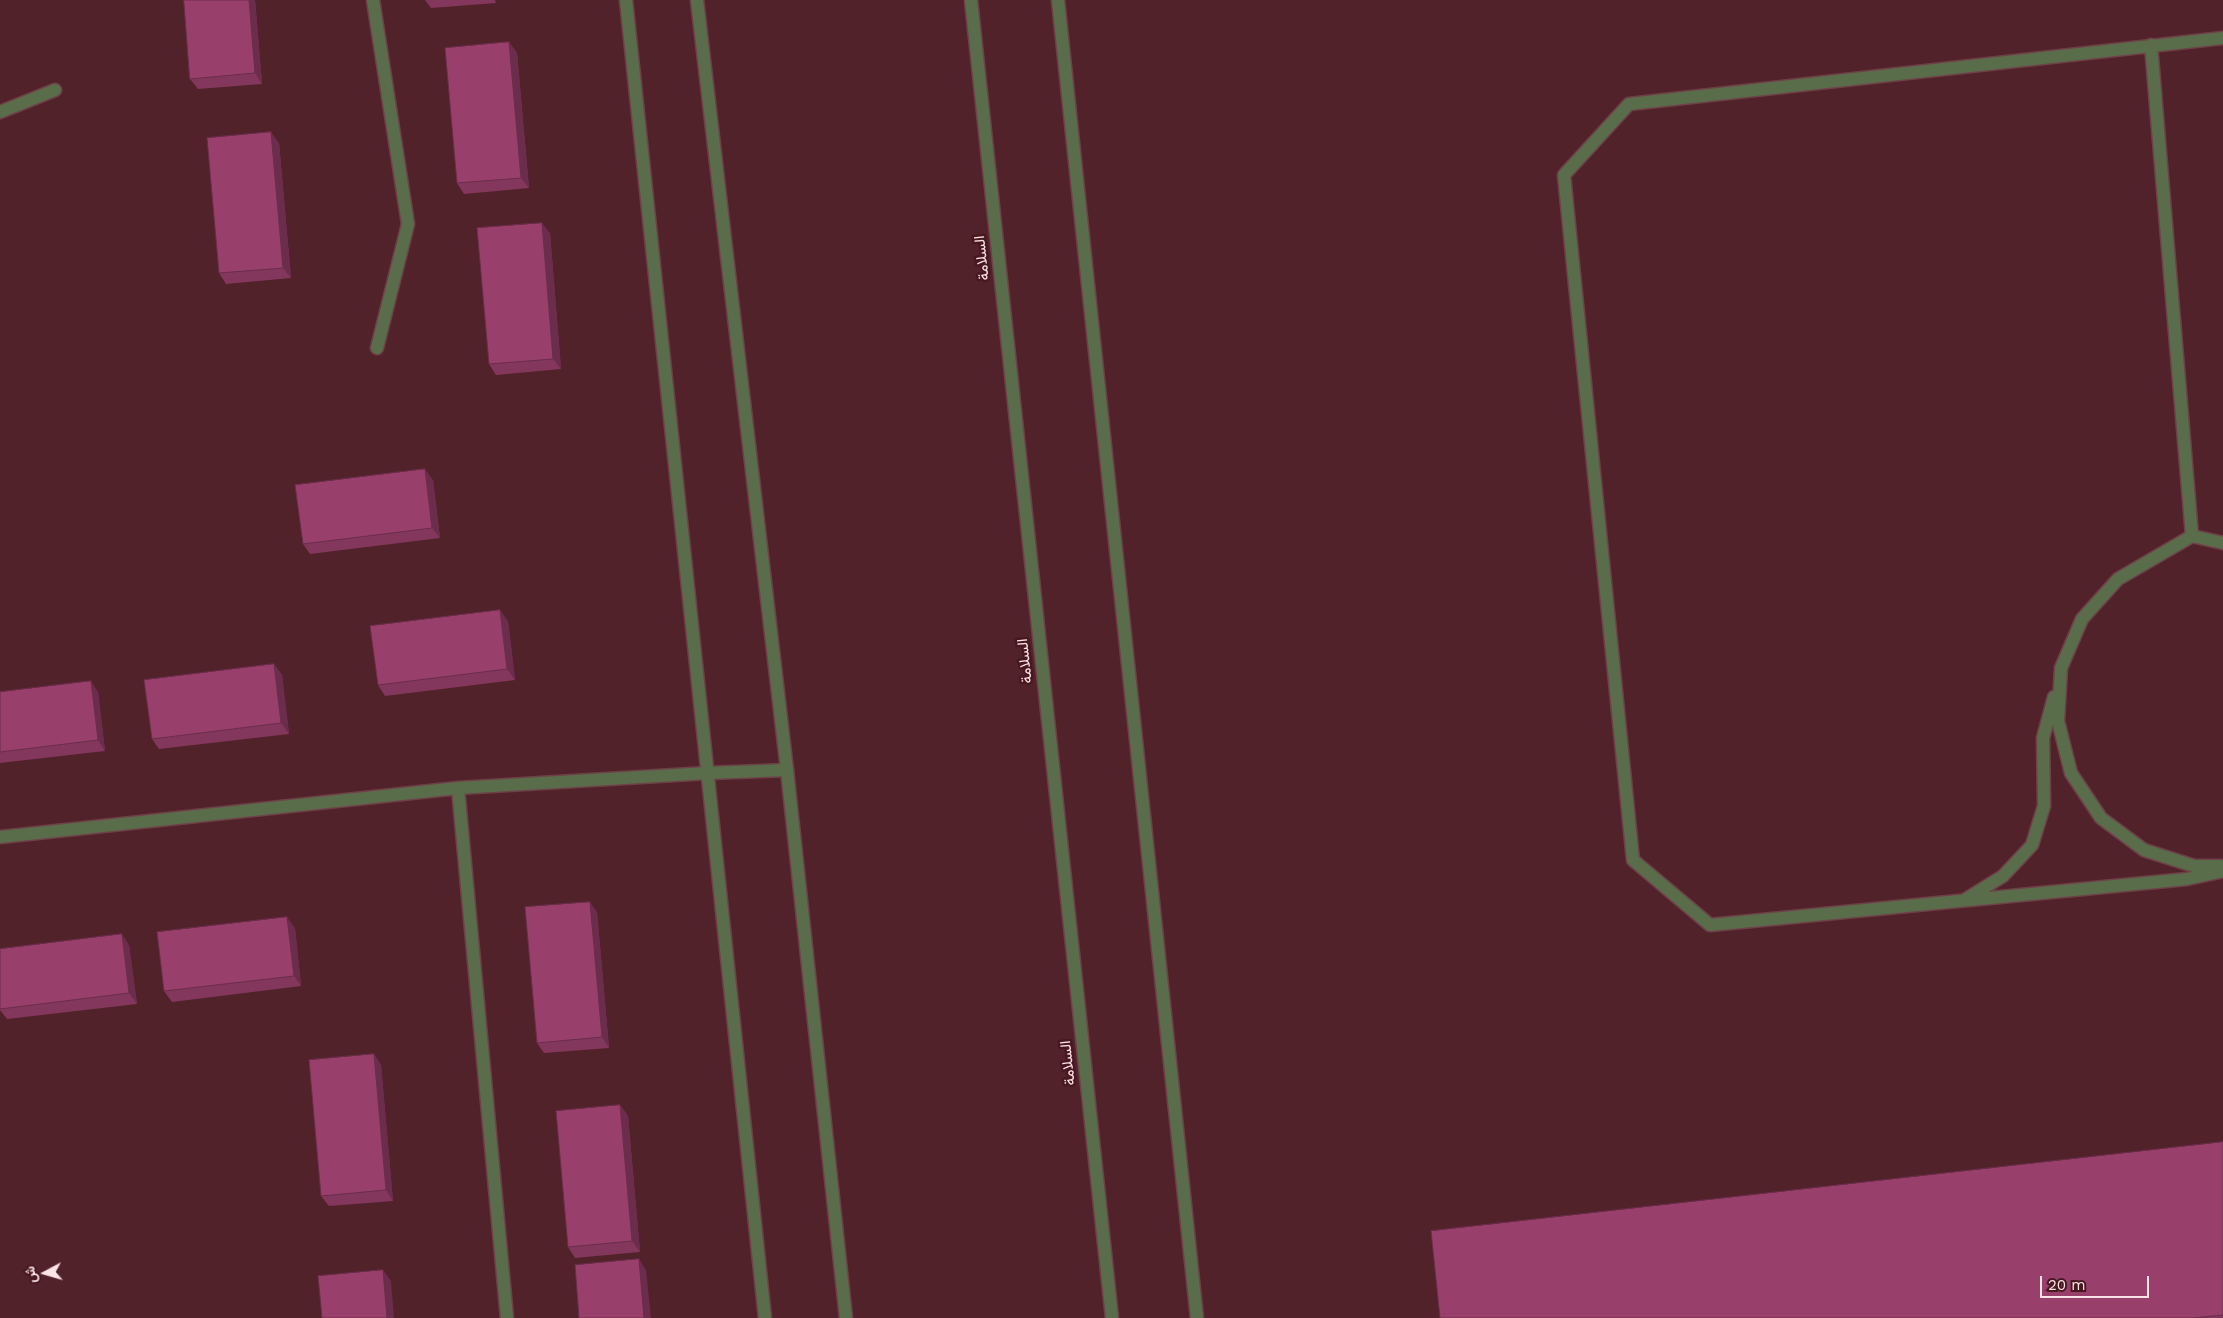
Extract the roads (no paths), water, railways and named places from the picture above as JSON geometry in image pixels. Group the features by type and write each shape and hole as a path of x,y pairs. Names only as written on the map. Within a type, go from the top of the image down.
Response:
{"street":[{"path":"373,0 408,224 377,348"},
{"path":"626,0 765,1318"},
{"path":"697,0 786,770 846,1318"},
{"name":"السلامة","path":"971,0 1112,1318"},
{"path":"1058,0 1197,1318"},
{"path":"2223,38 1628,104 1564,175 1632,860 1710,925 2187,879 2223,871"},
{"path":"2151,45 2192,536"},
{"path":"0,112 55,90"},
{"path":"1964,900 2003,876 2032,845 2044,806 2043,738 2061,668 2082,619 2118,579 2192,536 2223,543"},
{"path":"2061,668 2058,721 2071,773 2101,818 2144,850 2194,866 2223,866"},
{"path":"0,836 458,788 786,770"},
{"path":"458,788 508,1318"}]}
